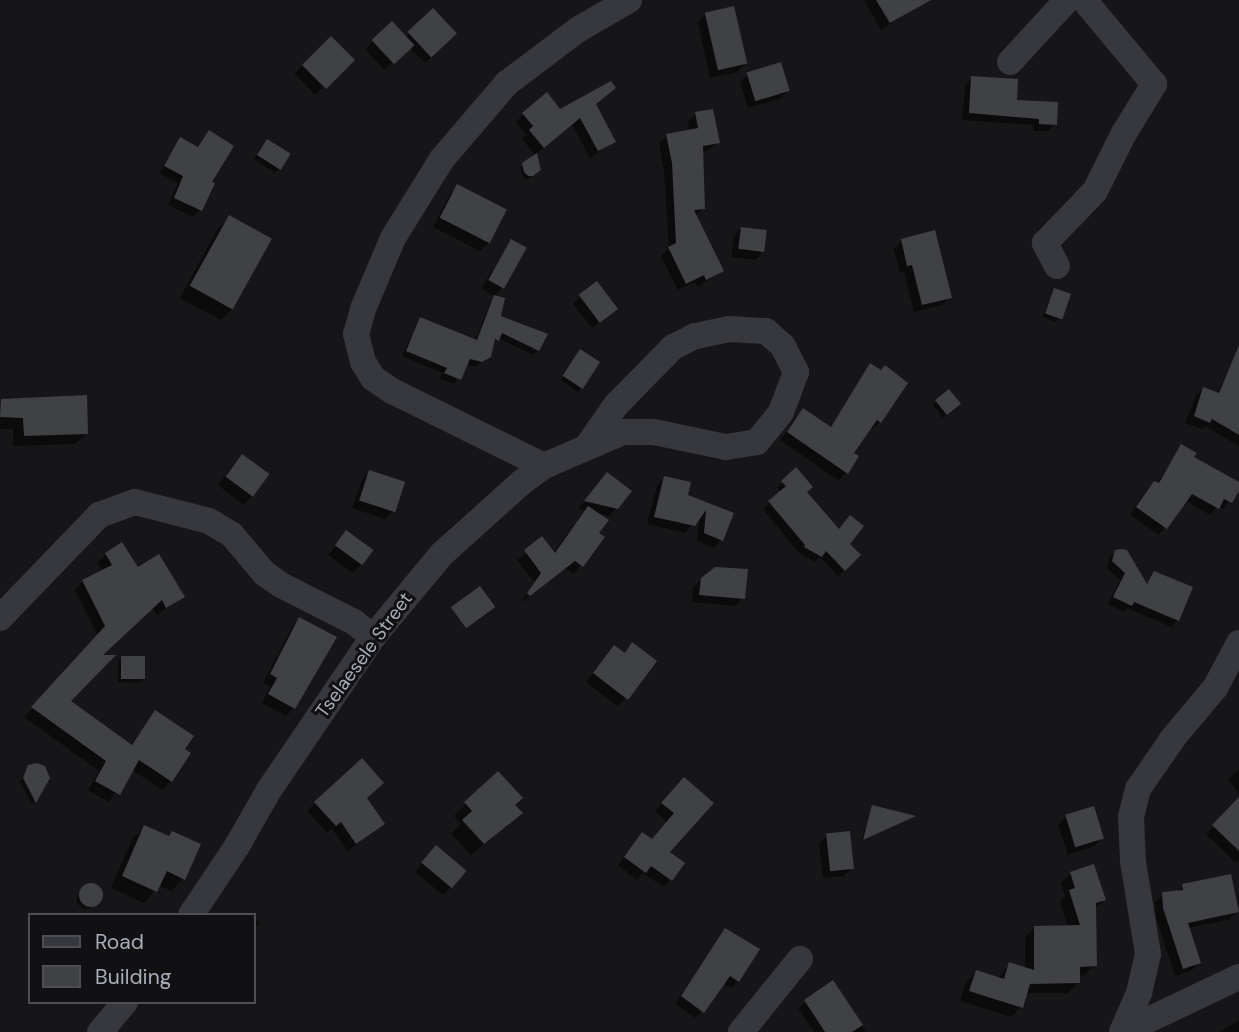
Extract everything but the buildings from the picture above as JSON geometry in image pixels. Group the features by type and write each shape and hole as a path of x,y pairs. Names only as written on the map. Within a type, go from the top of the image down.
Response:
{"street":[{"path":"544,466 392,391 373,378 363,362 356,334 363,309 393,238 442,159 507,83 579,29 629,0"},
{"path":"1010,62 1067,0"},
{"path":"1057,266 1045,243 1095,191 1123,135 1154,84 1084,0"},
{"name":"Tselaesele Street","path":"192,913 237,846 269,790 373,637 442,554 522,482 544,466 623,432 654,432 726,447 757,442 781,412 796,372 783,346 766,331 729,329 695,337 673,347 616,405 588,445"},
{"path":"0,618 99,516 135,502 209,521 232,535 264,573 281,585 354,622 373,637"},
{"path":"1122,1032 1139,993 1147,954 1133,861 1131,817 1138,789 1173,738 1215,688 1239,643"},
{"path":"741,1032 800,959"},
{"path":"1122,1032 1239,977"},
{"path":"105,1030 124,1004"}]}
